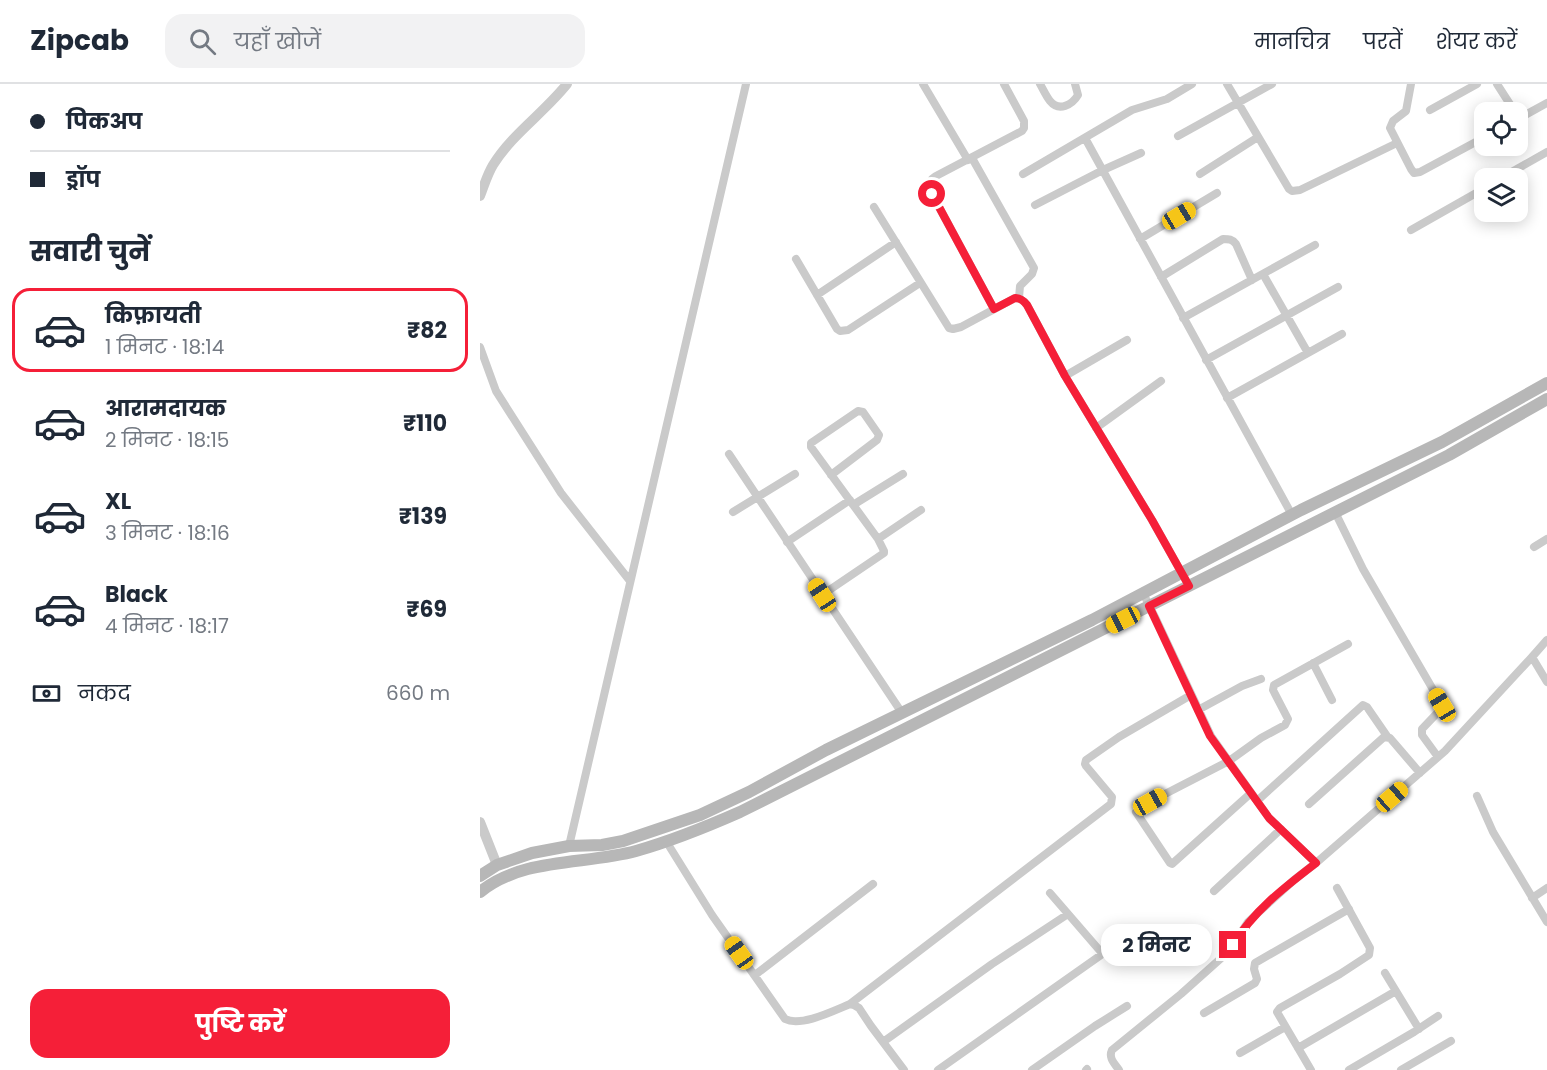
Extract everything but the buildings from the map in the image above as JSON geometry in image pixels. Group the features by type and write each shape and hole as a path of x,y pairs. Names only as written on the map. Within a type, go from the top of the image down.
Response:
{"main road":[{"path":"480,876 497,865 532,854 569,846 603,845 622,841 700,815 749,792 826,750 1092,620 1292,515 1442,442 1547,383"},
{"path":"480,892 510,875 552,864 635,851 701,829 740,812 1449,455 1547,399"}],"street":[{"path":"480,196 492,166 500,155 567,84"},
{"path":"569,846 746,84"},
{"path":"923,84 1034,268 1032,274 1020,286 1019,298"},
{"path":"994,309 930,187 932,179 1022,131 1024,121 1004,84"},
{"path":"1040,84 1050,102 1063,107 1070,104 1078,95 1075,84"},
{"path":"1023,174 1132,110 1167,99 1192,84"},
{"path":"1227,84 1289,189 1296,192 1397,143"},
{"path":"1178,136 1272,84"},
{"path":"1411,84 1406,111 1395,119 1390,129 1414,173 1474,143"},
{"path":"1430,110 1477,84"},
{"path":"1497,84 1509,102"},
{"path":"1528,113 1547,103"},
{"path":"1200,174 1258,137"},
{"path":"1085,138 1292,515"},
{"path":"1519,168 1547,152"},
{"path":"1035,205 1102,170 1141,153"},
{"path":"1140,239 1217,193"},
{"path":"1412,230 1474,194"},
{"path":"874,207 949,328 961,327 1012,299 1019,298 1027,305 1065,376 1189,586"},
{"path":"1161,277 1223,239 1228,239 1233,240 1236,244 1252,280"},
{"path":"817,295 896,242"},
{"path":"1183,318 1315,244"},
{"path":"796,260 837,329 843,332 920,283"},
{"path":"1263,274 1308,353"},
{"path":"1206,360 1338,287"},
{"path":"1227,398 1342,334"},
{"path":"1065,376 1127,340"},
{"path":"480,347 496,391 561,493 630,581"},
{"path":"1096,428 1161,381"},
{"path":"822,595 884,553 878,539 851,503 831,475 811,447 811,443 858,411 863,412 879,435 877,441 831,475"},
{"path":"1442,442 1449,455"},
{"path":"729,454 902,713"},
{"path":"733,512 795,474"},
{"path":"787,542 903,474"},
{"path":"878,539 921,510"},
{"path":"1335,512 1363,569 1442,705 1421,731 1438,757"},
{"path":"1534,547 1547,539"},
{"path":"1143,593 1210,736 1269,818 1316,863"},
{"path":"1119,1070 1110,1055 1112,1050 1173,1001 1228,952 1248,922 1294,880 1445,751 1547,640"},
{"path":"1251,793 1173,863 1170,863 1136,813 1228,761 1288,722 1273,690 1274,685 1348,644"},
{"path":"1532,657 1547,682"},
{"path":"1313,663 1332,699"},
{"path":"1198,710 1242,686 1261,679"},
{"path":"666,841 712,915 784,1019 788,1021 817,1018 850,1004 1111,804 1112,797 1086,766 1086,760 1119,737 1191,695"},
{"path":"1257,801 1363,705 1420,773"},
{"path":"861,733 869,748"},
{"path":"1309,804 1387,736"},
{"path":"1477,796 1488,823 1547,922"},
{"path":"480,822 497,865"},
{"path":"1214,891 1281,829"},
{"path":"550,850 552,864"},
{"path":"755,975 873,884"},
{"path":"1311,1070 1277,1012 1280,1008 1369,955 1370,948 1337,888"},
{"path":"1532,898 1547,888"},
{"path":"938,1070 1101,955 1101,952 1050,893"},
{"path":"1204,1013 1255,983 1257,979 1255,963 1349,909"},
{"path":"883,1042 992,964 1068,914"},
{"path":"1385,973 1419,1029"},
{"path":"1298,1048 1396,991"},
{"path":"850,1004 859,1008 903,1070"},
{"path":"1032,1070 1127,1006"},
{"path":"1349,1070 1438,1016"},
{"path":"1240,1053 1285,1027"},
{"path":"1401,1070 1451,1041"}],"route":[{"path":"932,194 994,309 1015,298 1023,300 1027,305 1065,376 1189,586 1149,606 1210,736 1269,818 1316,863 1248,922 1233,945"}]}
